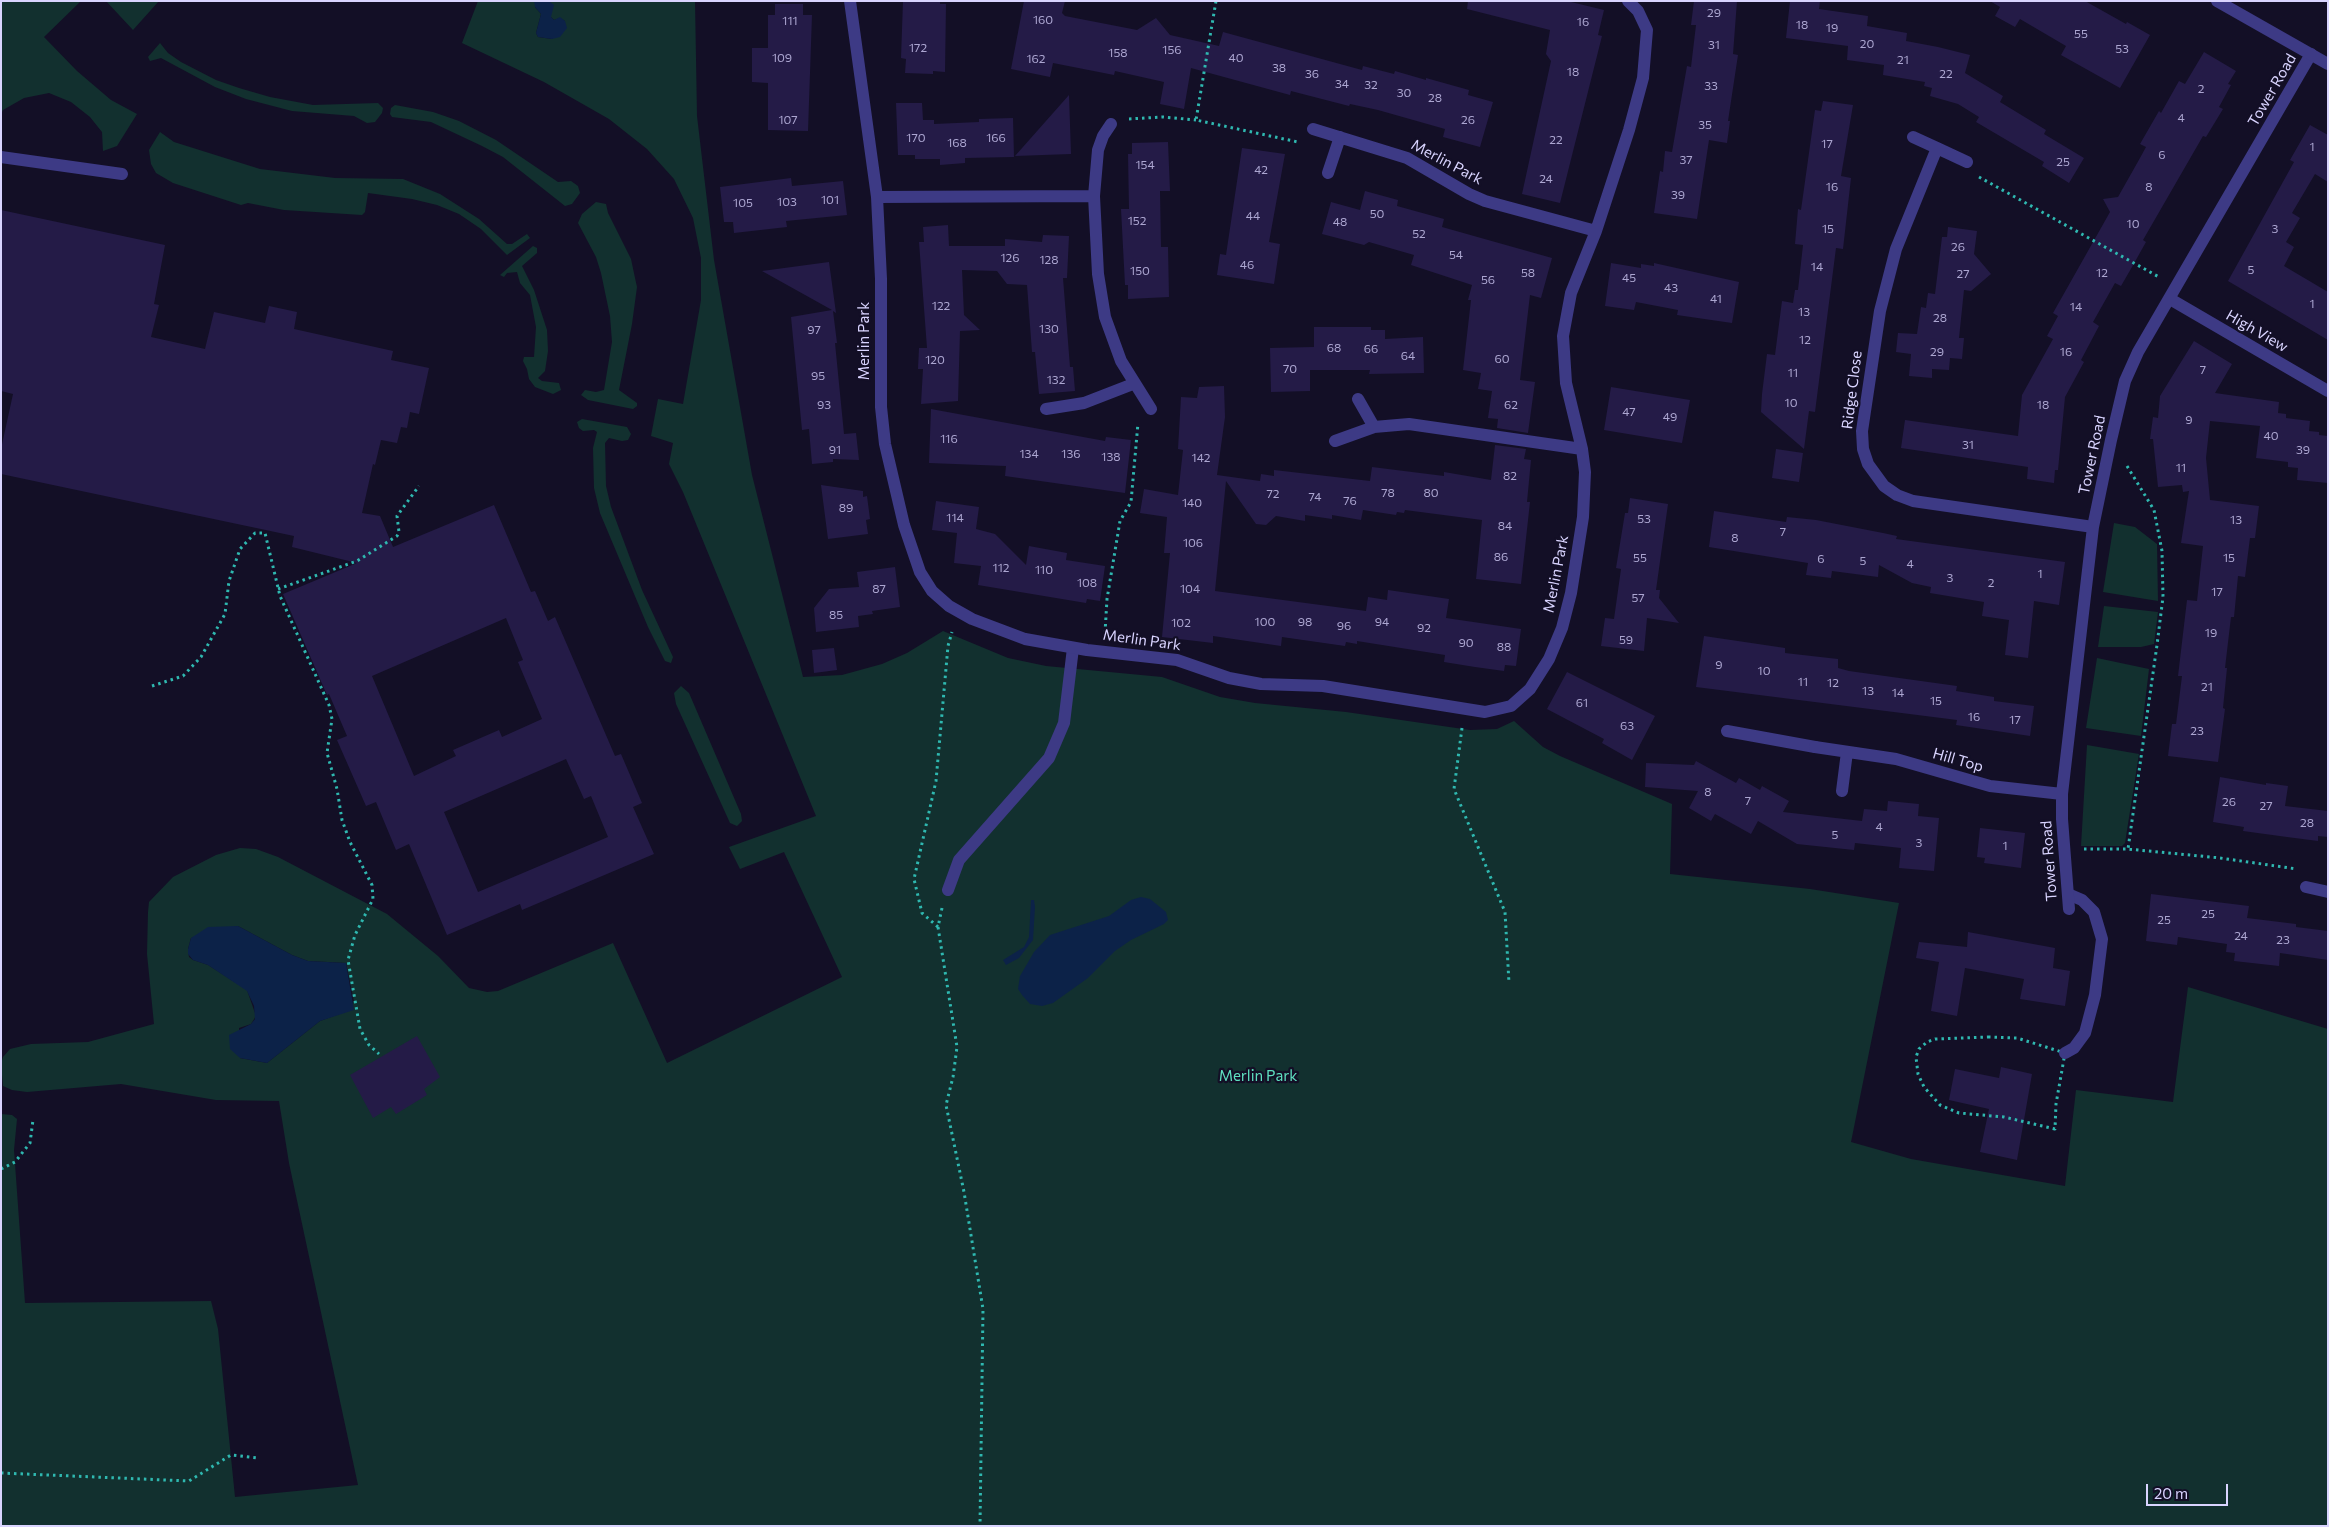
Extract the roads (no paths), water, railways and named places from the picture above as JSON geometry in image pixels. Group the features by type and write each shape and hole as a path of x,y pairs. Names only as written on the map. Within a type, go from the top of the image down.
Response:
{"street":[{"name":"Merlin Park","path":"850,1 877,197 881,279 881,407 893,482 920,572 932,591 959,612 1025,639 1073,648 1177,660 1229,678 1261,684 1323,686 1464,710 1494,712 1511,706 1530,689 1549,659 1562,628 1571,593 1583,517 1585,472 1582,449 1566,384 1563,336 1571,293 1596,232 1629,130 1643,78 1647,30 1638,11 1630,2"},
{"path":"2217,1 2328,64"},
{"name":"Tower Road","path":"2069,910 2062,794 2093,527 2110,440 2131,366 2311,54"},
{"path":"1111,124 1102,136 1098,150 1094,196 1098,274 1105,317 1121,361 1151,409"},
{"name":"Merlin Park","path":"1313,129 1407,158 1469,194 1485,201 1596,232"},
{"path":"1913,137 1967,162"},
{"path":"1328,173 1340,138"},
{"name":"Ridge Close","path":"1937,148 1896,249 1880,311 1862,431 1863,449 1868,464 1884,486 1897,495 1913,501 2093,527"},
{"path":"1,157 122,174"},
{"path":"877,197 1094,196"},
{"name":"High View","path":"2170,299 2328,391"},
{"path":"1046,409 1084,403 1136,387"},
{"path":"1358,399 1374,427"},
{"path":"1335,441 1374,427 1408,424 1582,449"},
{"path":"948,890 959,860 1049,758 1064,723 1073,648"},
{"name":"Hill Top","path":"1727,731 1814,747 1896,759 1990,786 2062,794"},
{"path":"1842,791 1847,752"},
{"path":"2306,887 2328,892"},
{"path":"2065,1053 2074,1048 2085,1033 2094,995 2102,939 2094,912 2082,900 2068,894"}],"water":[{"path":"534,1 550,2 554,5 551,17 554,20 560,17 565,21 567,28 560,37 552,39 538,37 536,33 541,14 535,7"},
{"path":"1141,897 1150,899 1166,912 1168,920 1115,951 1088,978 1053,1003 1042,1006 1030,1004 1018,989 1020,976 1034,952 1050,935 1109,916 1131,900"},
{"path":"1031,900 1034,900 1035,907 1033,940 1019,958 1006,965 1003,960 1024,947 1029,937"},
{"path":"238,926 292,955 308,961 346,963 354,1010 320,1021 267,1063 240,1058 230,1049 229,1035 251,1024 255,1019 254,1006 247,991 208,965 193,960 188,954 191,938 208,927"}]}
